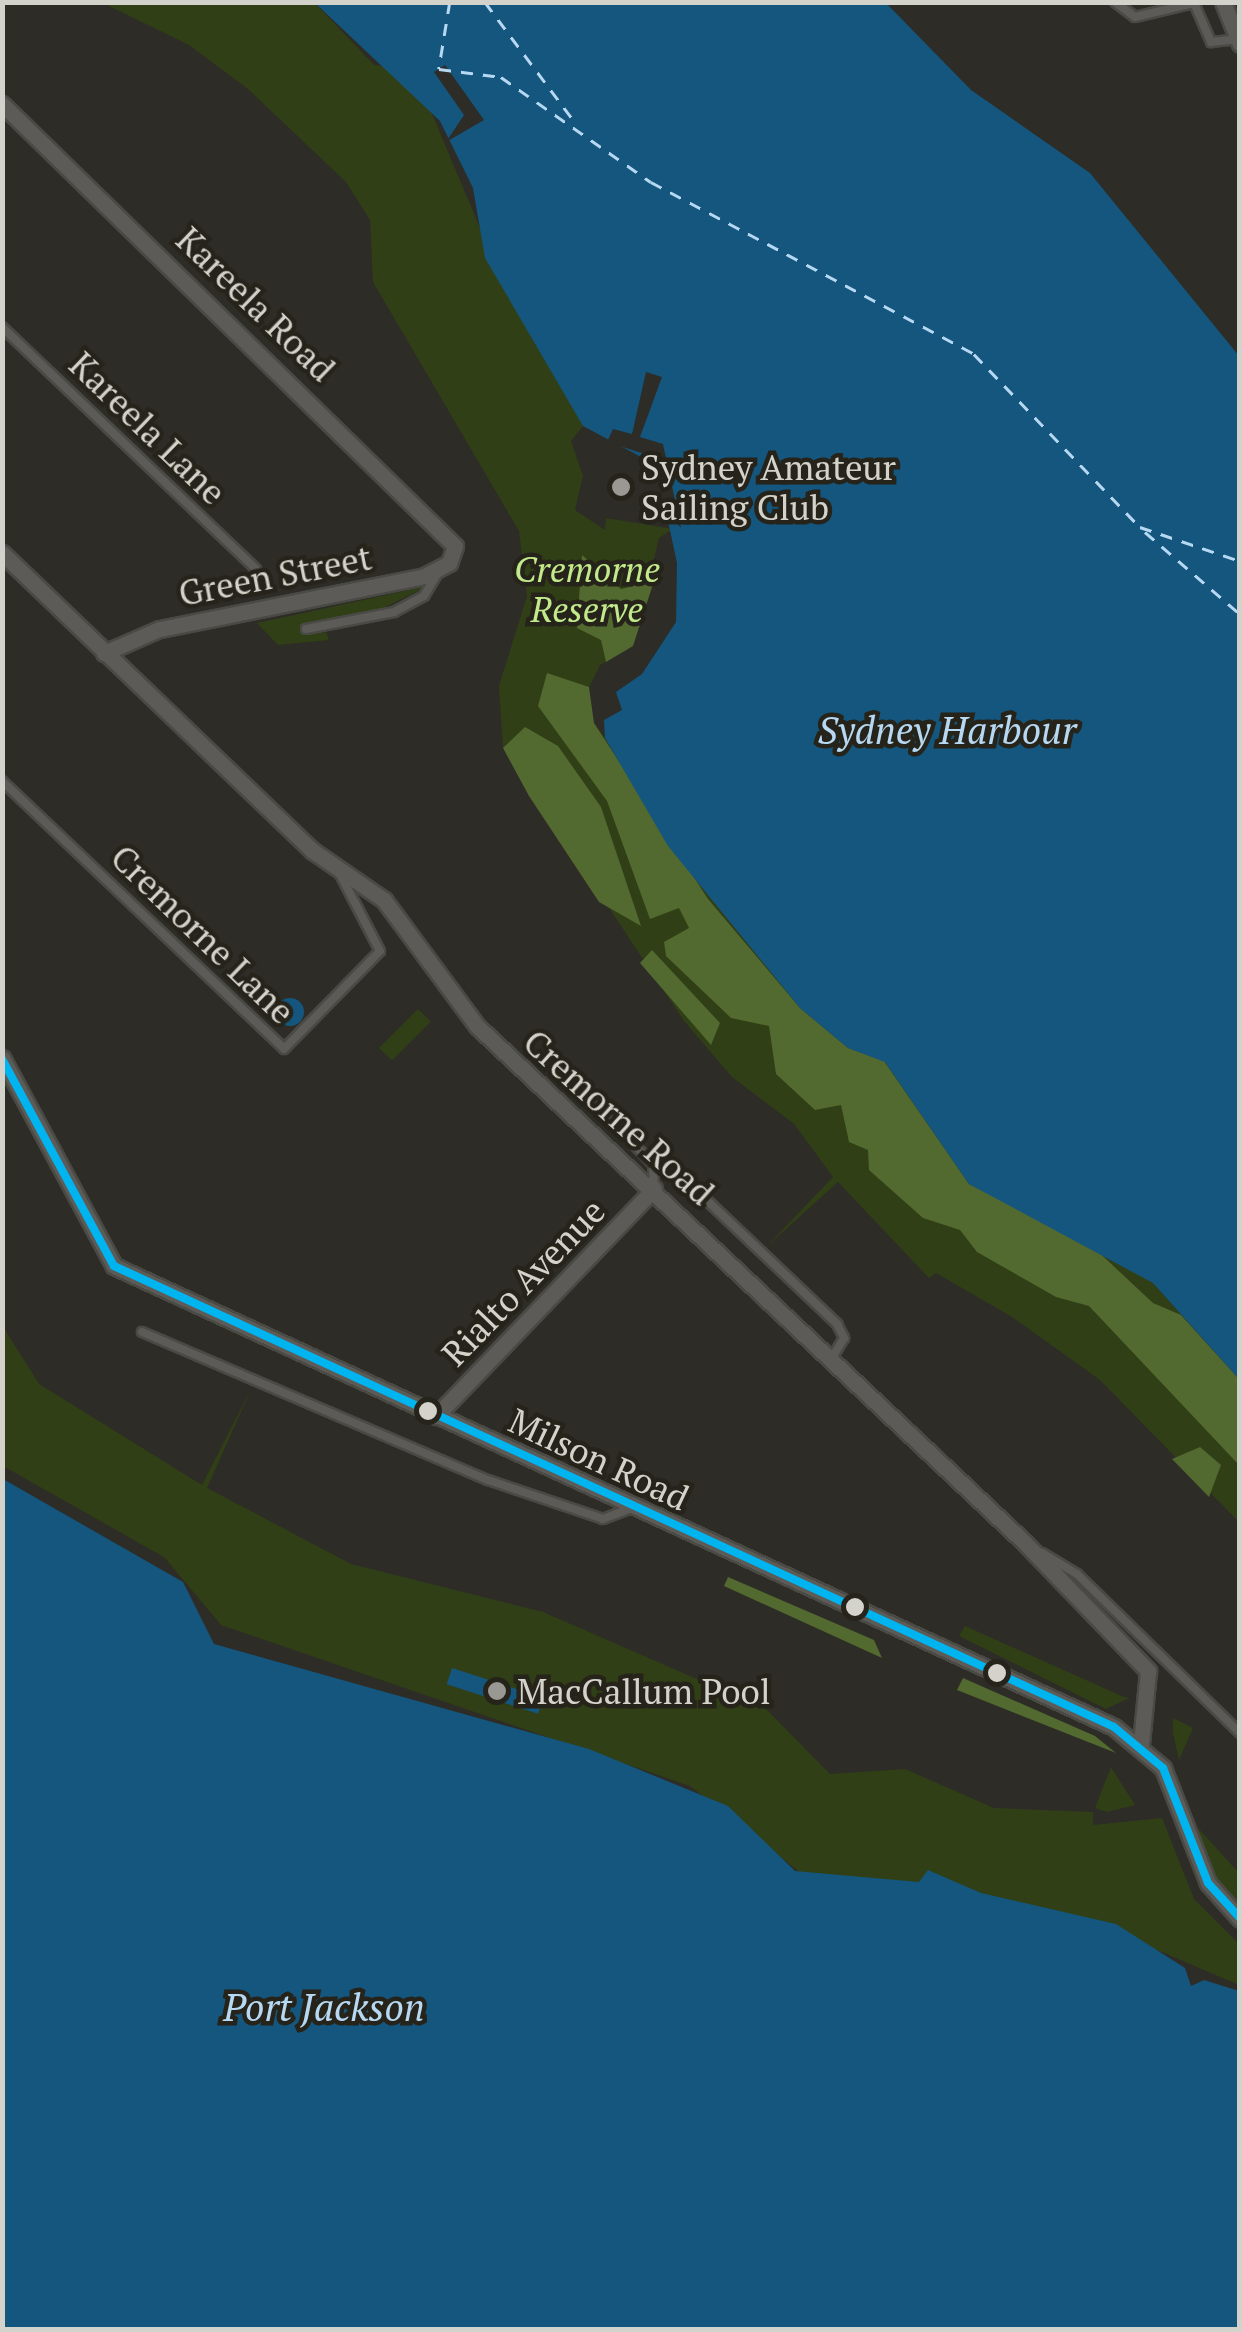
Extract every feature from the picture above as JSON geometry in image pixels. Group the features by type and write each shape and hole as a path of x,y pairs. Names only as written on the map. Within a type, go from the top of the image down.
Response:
{"street":[{"path":"1223,2 1239,40"},
{"name":"Kareela Road","path":"2,104 450,533 454,554 440,569"},
{"name":"Cremorne Road","path":"2,553 337,868 384,900 477,1026 1025,1543 1150,1674 1141,1744"},
{"name":"Green Street","path":"104,653 159,629 440,569"},
{"name":"Milson Road","path":"2,1058 114,1266 1141,1744 1168,1776 1208,1883 1240,1919"},
{"name":"Rialto Avenue","path":"436,1416 654,1189"}],"lane":[{"path":"1115,2 1135,18 1194,4 1212,42 1239,40"},
{"name":"Kareela Lane","path":"2,328 256,569"},
{"path":"306,629 394,612 424,596 440,569"},
{"name":"Cremorne Lane","path":"2,781 284,1049 380,951 337,868"},
{"path":"550,1058 653,1164 654,1189"},
{"path":"696,1190 837,1324 844,1338 832,1358"},
{"path":"142,1332 488,1480 602,1519 636,1507"},
{"path":"1025,1543 1077,1574 1240,1734"}],"green space":[{"name":"Cremorne Reserve","path":"103,3 315,3 374,65 391,66 425,97 501,278 583,426 571,441 583,476 575,510 605,530 606,518 673,529 659,538 633,646 600,665 585,696 594,723 641,787 1091,1245 1153,1283 1239,1379 1239,1522 1100,1380 1012,1317 936,1273 929,1278 838,1182 765,1248 833,1177 794,1124 732,1077 684,1021 503,748 499,686 527,596 519,531 373,282 370,220 346,182 248,89 189,45"},
{"path":"582,555 621,589 654,581 633,646 606,662 601,640 577,628"},
{"path":"428,586 371,614 301,626 302,635 326,632 329,640 278,645 257,623"},
{"path":"547,673 589,687 594,723 708,899 800,1008 848,1048 884,1061 969,1184 1091,1245 1153,1303 1181,1315 1239,1379 1239,1465 1089,1306 1056,1297 977,1252 960,1230 923,1218 869,1170 868,1150 849,1142 841,1105 815,1110 776,1074 769,1026 731,1018 666,956 664,942 689,928 679,908 650,919 607,801 538,706"},
{"path":"525,727 558,746 601,807 641,926 599,902 529,796 503,748"},
{"path":"652,950 720,1023 711,1045 640,963"},
{"path":"418,1009 431,1022 392,1061 379,1048"},
{"path":"2,1325 39,1384 202,1485 252,1387 207,1488 351,1564 543,1612 766,1709 830,1774 905,1769 994,1808 1093,1812 1093,1825 1162,1818 1194,1899 1239,1944 1239,1985 1155,1949 839,1903 690,1786 221,1625 164,1557 3,1466"},
{"path":"1200,1447 1221,1465 1209,1497 1172,1459"},
{"path":"728,1577 874,1640 882,1658 724,1586"},
{"path":"965,1626 1129,1698 1106,1709 959,1636"},
{"path":"963,1678 1095,1736 1116,1753 957,1690"},
{"path":"1173,1718 1193,1728 1179,1760 1173,1733"},
{"path":"1111,1767 1135,1805 1107,1812 1095,1808"},
{"path":"1198,1828 1239,1873 1239,1909 1211,1872"}],"water":[{"name":"Sydney Harbour","path":"315,3 886,3 971,90 1090,173 1239,356 1239,1379 1153,1283 969,1184 885,1062 848,1048 800,1008 668,846 605,738 604,720 622,710 616,692 642,674 676,622 677,563 656,465 583,426 485,258 473,188 440,121"},
{"path":"290,998 300,1002 304,1012 300,1022 290,1026 280,1022 276,1012 280,1002"},
{"name":"Port Jackson","path":"3,1479 183,1582 214,1644 589,1749 728,1806 795,1871 919,1882 928,1870 981,1893 1116,1924 1185,1968 1191,1986 1204,1980 1239,1991 1239,2329 3,2329"},
{"name":"MacCallum Pool","path":"452,1668 543,1698 538,1714 447,1684"}],"pier":[{"path":"445,65 484,120 446,142 464,115 434,72"},
{"path":"646,372 662,377 640,437 663,444 681,528 665,509 651,456 607,442 613,429 632,434"}],"ferry route":[{"path":"450,2 439,69 501,77 651,182 974,354 1140,527 1240,561"},
{"path":"485,2 574,121"},
{"path":"1145,532 1240,614"}],"transit line":[{"path":"2,1059 114,1266 1114,1727 1163,1768 1208,1883 1240,1918"}],"place":[{"name":"Sydney Amateur Sailing Club","path":"621,487"},
{"name":"MacCallum Pool","path":"497,1691"}]}
